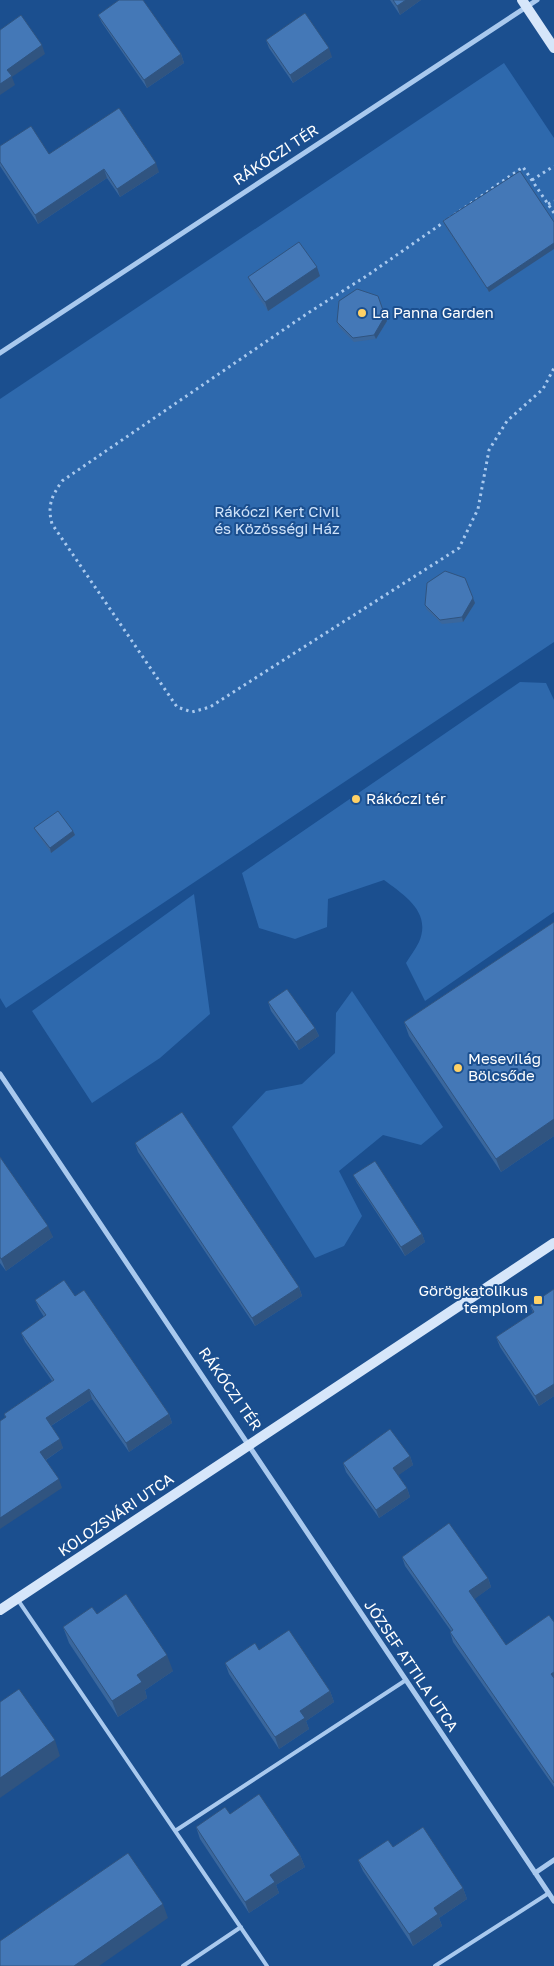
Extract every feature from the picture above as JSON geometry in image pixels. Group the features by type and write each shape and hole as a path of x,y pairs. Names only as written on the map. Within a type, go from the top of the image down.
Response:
{"street":[{"name":"RÁKÓCZI TÉR","path":"0,352 524,4 537,0"},
{"path":"524,4 554,48"},
{"name":"RÁKÓCZI TÉR","path":"0,1074 248,1444 554,1243"},
{"name":"KOLOZSVÁRI UTCA","path":"0,1610 248,1444"},
{"name":"JÓZSEF ATTILA UTCA","path":"248,1444 554,1901"},
{"path":"535,1873 554,1860"}],"lane":[{"path":"17,1599 268,1966"},
{"path":"175,1831 406,1680"},
{"path":"435,1966 549,1893"},
{"path":"183,1966 241,1928"}],"path":[{"path":"532,180 554,166"},
{"path":"554,213 523,167 368,275 308,313 62,481 53,496 49,512 52,524 177,707 192,712 210,707 459,548 478,508 489,450 507,421 543,390 554,368"},
{"path":"548,204 554,201"}],"green space":[{"name":"Rákóczi Kert Civil és Közösségi Ház","path":"504,63 554,138 554,642 6,1008 0,998 0,399"},
{"path":"520,682 546,683 554,700 554,912 425,1001 406,963 419,942 422,931 419,913 407,898 384,880 328,899 327,927 295,939 259,928 242,873"},
{"path":"194,894 210,1014 160,1058 92,1103 32,1011"},
{"path":"352,991 443,1127 421,1145 383,1135 339,1171 362,1216 344,1246 315,1258 232,1127 266,1091 302,1084 335,1053 336,1013"}],"building":[{"path":"119,0 143,0 181,54 144,80 98,15"},
{"path":"393,0 406,0 397,6"},
{"path":"305,13 329,48 290,75 266,40"},
{"path":"21,15 42,45 7,70 12,76 0,84 0,30"},
{"path":"119,108 156,163 117,189 104,169 35,215 0,162 0,146 31,126 49,154"},
{"path":"520,171 554,222 554,243 487,288 443,221"},
{"path":"299,242 317,267 265,302 248,277"},
{"name":"La Panna Garden","path":"357,289 378,296 385,316 374,335 353,338 337,322 339,301"},
{"path":"445,571 465,578 473,598 462,617 440,620 425,605 427,583"},
{"path":"58,811 73,831 50,848 34,828"},
{"name":"Mesevilág Bölcsőde","path":"554,922 554,1119 496,1159 404,1022"},
{"path":"287,989 315,1028 296,1042 268,1002"},
{"path":"182,1112 299,1287 252,1318 135,1143"},
{"path":"0,1157 48,1226 1,1259 0,1257"},
{"path":"375,1161 422,1234 401,1247 353,1175"},
{"path":"64,1280 75,1296 84,1290 169,1414 126,1443 89,1389 46,1418 60,1439 40,1452 59,1479 0,1518 0,1421 6,1417 4,1414 54,1380 21,1333 46,1315 35,1300"},
{"path":"554,1289 554,1384 535,1396 496,1337 534,1312 530,1305"},
{"path":"390,1429 410,1456 393,1468 407,1488 376,1510 343,1463"},
{"path":"449,1523 488,1578 469,1591 506,1645 549,1615 554,1622 554,1672 551,1674 554,1678 554,1783 450,1632 453,1630 402,1557"},
{"path":"126,1594 167,1655 137,1675 142,1682 112,1701 63,1627 92,1607 97,1614"},
{"path":"289,1630 330,1691 300,1711 305,1718 275,1737 225,1663 255,1643 259,1650"},
{"path":"19,1689 55,1740 0,1778 0,1702"},
{"path":"259,1794 300,1855 270,1875 275,1882 245,1902 196,1827 225,1807 230,1814"},
{"path":"423,1827 463,1888 434,1908 438,1914 409,1934 358,1860 388,1840 393,1847"},
{"path":"128,1853 163,1904 74,1966 0,1966 0,1941"}],"place":[{"name":"La Panna Garden","path":"362,313"},
{"name":"Rákóczi tér","path":"356,799"},
{"name":"Mesevilág Bölcsőde","path":"458,1068"},
{"name":"Görögkatolikus templom","path":"538,1300"}]}
